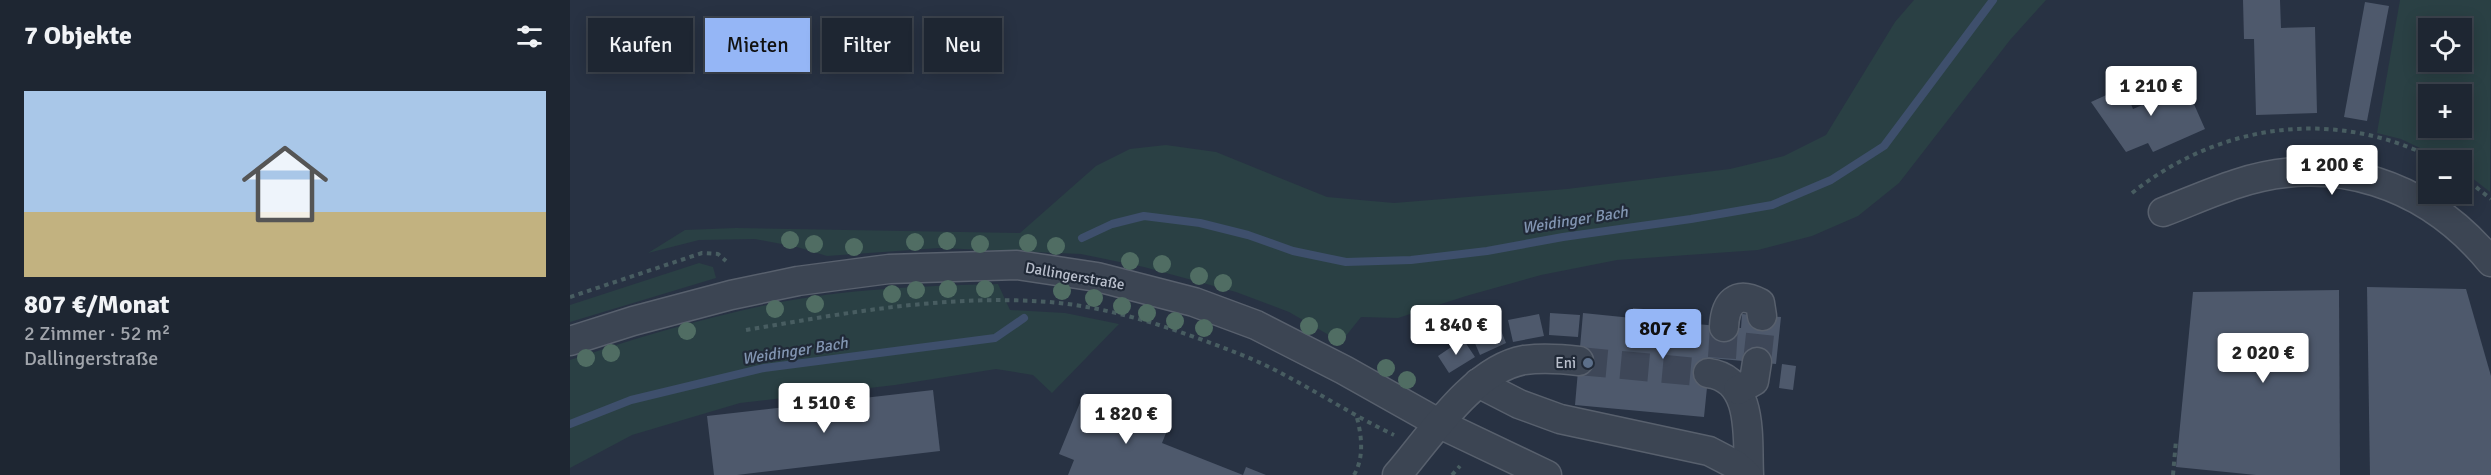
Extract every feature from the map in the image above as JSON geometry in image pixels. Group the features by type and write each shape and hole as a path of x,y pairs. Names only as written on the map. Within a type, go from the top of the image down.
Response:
{"street":[{"path":"2163,212 2237,183 2294,173 2337,173 2384,183 2418,199 2453,223 2491,262"},
{"name":"Dallingerstraße","path":"570,341 633,321 731,295 798,281 889,268 1017,265 1097,276 1194,302 1256,325 1344,370 1440,424 1547,475"},
{"path":"1724,327 1725,313 1731,302 1741,298 1760,303 1762,316"},
{"path":"1397,475 1463,395 1487,376 1523,360 1579,361"},
{"path":"1748,475 1746,412 1722,374 1754,381 1757,362"},
{"path":"1478,383 1519,404 1560,419 1709,451 1736,465 1748,475"}],"path":[{"path":"2472,184 2491,199"},
{"path":"570,297 702,253 718,254 726,261"},
{"path":"746,330 918,305 994,300 1050,302 1090,308 1144,321 1237,353 1264,365 1357,417 1361,456 1359,467 1354,475"},
{"path":"2173,475 2176,440"},
{"path":"1452,475 1460,466"}],"green space":[{"path":"1914,0 2046,0 2010,40 1899,183 1858,216 1812,236 1758,250 1617,260 1541,275 1398,318 1361,317 1341,342 1289,312 1236,292 1144,267 1081,254 939,248 827,256 797,247 755,239 699,240 648,253 685,230 736,228 1020,233 1096,166 1130,149 1166,145 1216,152 1327,197 1394,203 1567,189 1730,169 1784,156 1826,135 1895,22"},
{"path":"2400,0 2491,0 2490,192 2472,178 2472,150 2424,150 2401,139 2377,133"},
{"path":"699,263 713,267 716,278 570,322 570,305"},
{"path":"998,284 1010,310 1065,313 1119,324 1052,393 1033,375 996,369 895,385 740,403 632,435 570,468 570,360 695,322 799,299 884,289"}],"building":[{"path":"2243,0 2280,0 2281,28 2315,27 2317,113 2256,115 2254,39 2244,39"},
{"path":"2365,2 2389,6 2367,121 2344,117"},
{"path":"2172,82 2175,89 2185,84 2205,129 2153,152 2148,143 2126,152 2091,102 2124,87 2133,109 2147,103 2143,95"},
{"path":"2367,287 2466,289 2491,376 2491,475 2370,475"},
{"path":"2339,290 2340,475 2256,475 2176,467 2193,292"},
{"name":"Eni","path":"1633,308 1664,311 1663,321 1741,328 1742,314 1781,317 1776,364 1710,358 1704,417 1575,405 1583,313 1632,318"},
{"path":"1550,313 1580,315 1578,337 1549,335"},
{"path":"1539,314 1544,336 1513,342 1508,320"},
{"path":"1498,323 1506,343 1480,355 1471,334"},
{"path":"1463,339 1475,357 1449,373 1438,356"},
{"path":"1782,364 1796,366 1793,390 1779,388"},
{"path":"933,390 940,451 737,475 714,475 707,416"},
{"path":"1084,393 1168,428 1162,443 1243,475 1068,475 1074,460 1059,454"},
{"path":"1246,467 1266,475 1243,475"}],"waterway":[{"name":"Weidinger Bach","path":"1082,238 1112,224 1144,216 1200,223 1248,235 1293,251 1346,262 1411,260 1487,251 1772,205 1831,180 1884,146 1993,0"},
{"name":"Weidinger Bach","path":"570,424 631,400 764,368 995,338 1024,318"}],"tunnel":[{"path":"1757,362 1762,316"},
{"path":"1722,358 1724,327"},
{"path":"1579,361 1708,373"}],"place":[{"name":"Eni","path":"1588,363"}]}
